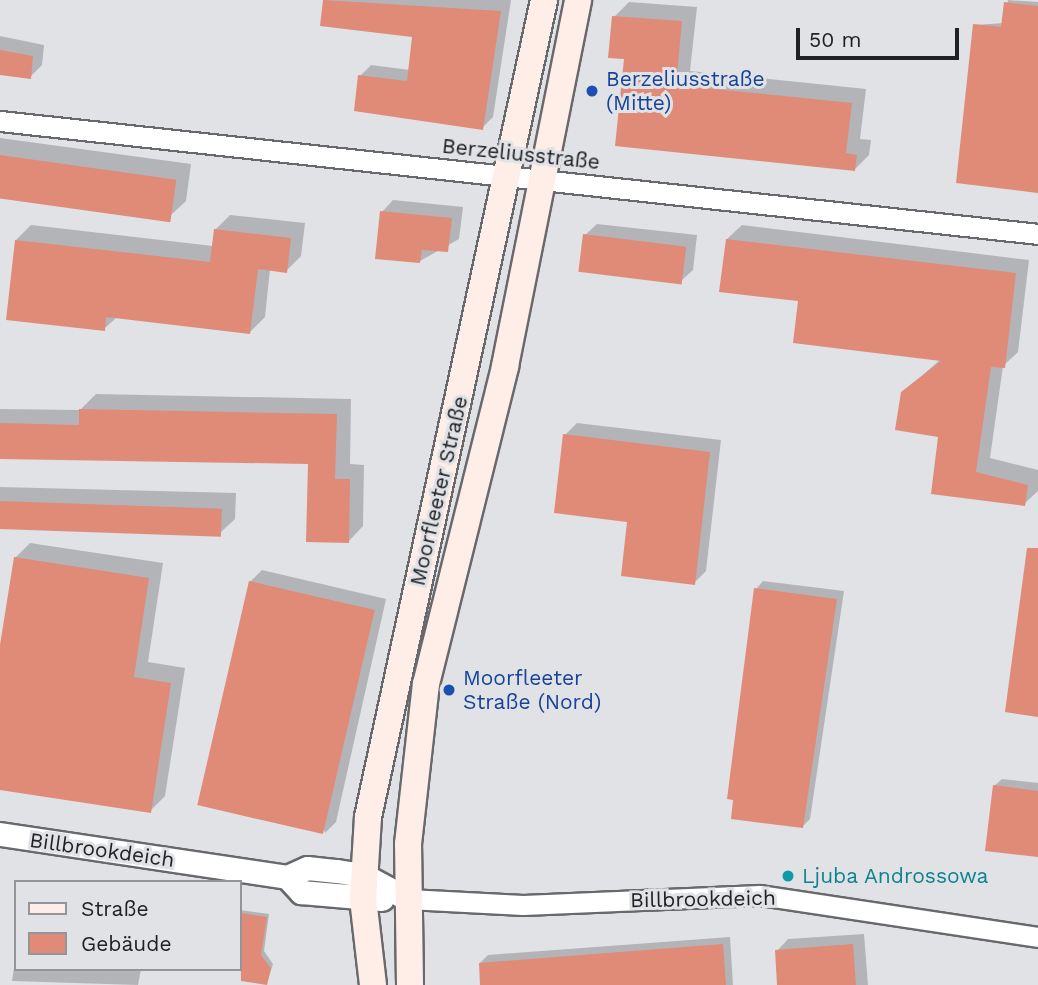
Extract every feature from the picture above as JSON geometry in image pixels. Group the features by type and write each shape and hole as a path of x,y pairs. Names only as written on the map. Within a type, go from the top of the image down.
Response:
{"main road":[{"name":"Moorfleeter Straße","path":"373,985 363,887 368,817 472,351 503,174 544,0"},
{"name":"Moorfleeter Straße","path":"410,985 408,899 426,684 546,179 578,0"}],"street":[{"name":"Berzeliusstraße","path":"0,121 1038,234"},
{"name":"Billbrookdeich","path":"0,834 287,877 301,892 363,887 408,899 523,905 760,895 1038,937"}],"building":[{"path":"323,0 501,11 483,130 354,111 358,75 407,81 412,37 320,26"},
{"path":"1004,2 1038,6 1038,193 956,183 973,24 1001,27"},
{"path":"612,16 682,21 676,85 852,103 846,153 857,155 855,171 615,146 624,59 608,58"},
{"path":"0,50 33,56 31,79 0,75"},
{"path":"0,155 176,180 170,222 0,198"},
{"path":"380,211 452,218 448,252 422,250 420,263 375,259"},
{"path":"214,229 291,238 287,273 258,269 250,334 106,317 105,331 6,320 15,240 210,262"},
{"path":"583,234 686,247 682,284 578,272"},
{"path":"726,239 1016,273 1005,368 991,367 976,472 1028,485 1025,506 931,494 938,437 895,430 901,392 941,361 793,343 798,301 719,292"},
{"path":"79,409 337,414 335,479 350,479 349,543 306,542 308,464 0,459 0,423 79,425"},
{"path":"563,434 710,452 695,585 621,576 627,522 554,513"},
{"path":"0,501 222,509 221,537 0,529"},
{"path":"1027,548 1038,548 1038,717 1005,712"},
{"path":"14,557 149,578 134,677 171,683 151,813 0,790 0,645"},
{"path":"249,581 375,610 323,834 197,805"},
{"path":"754,588 837,599 803,828 731,819 733,800 727,799"},
{"path":"993,785 1038,791 1038,857 985,851"},
{"path":"242,913 267,917 261,955 271,968 267,985 241,981"},
{"path":"723,944 726,985 480,985 479,963"},
{"path":"853,944 856,985 777,985 775,950"}],"place":[{"name":"Berzeliusstraße (Mitte)","path":"592,91"},
{"name":"Moorfleeter Straße (Nord)","path":"449,690"},
{"name":"Ljuba Androssowa","path":"788,876"}]}
